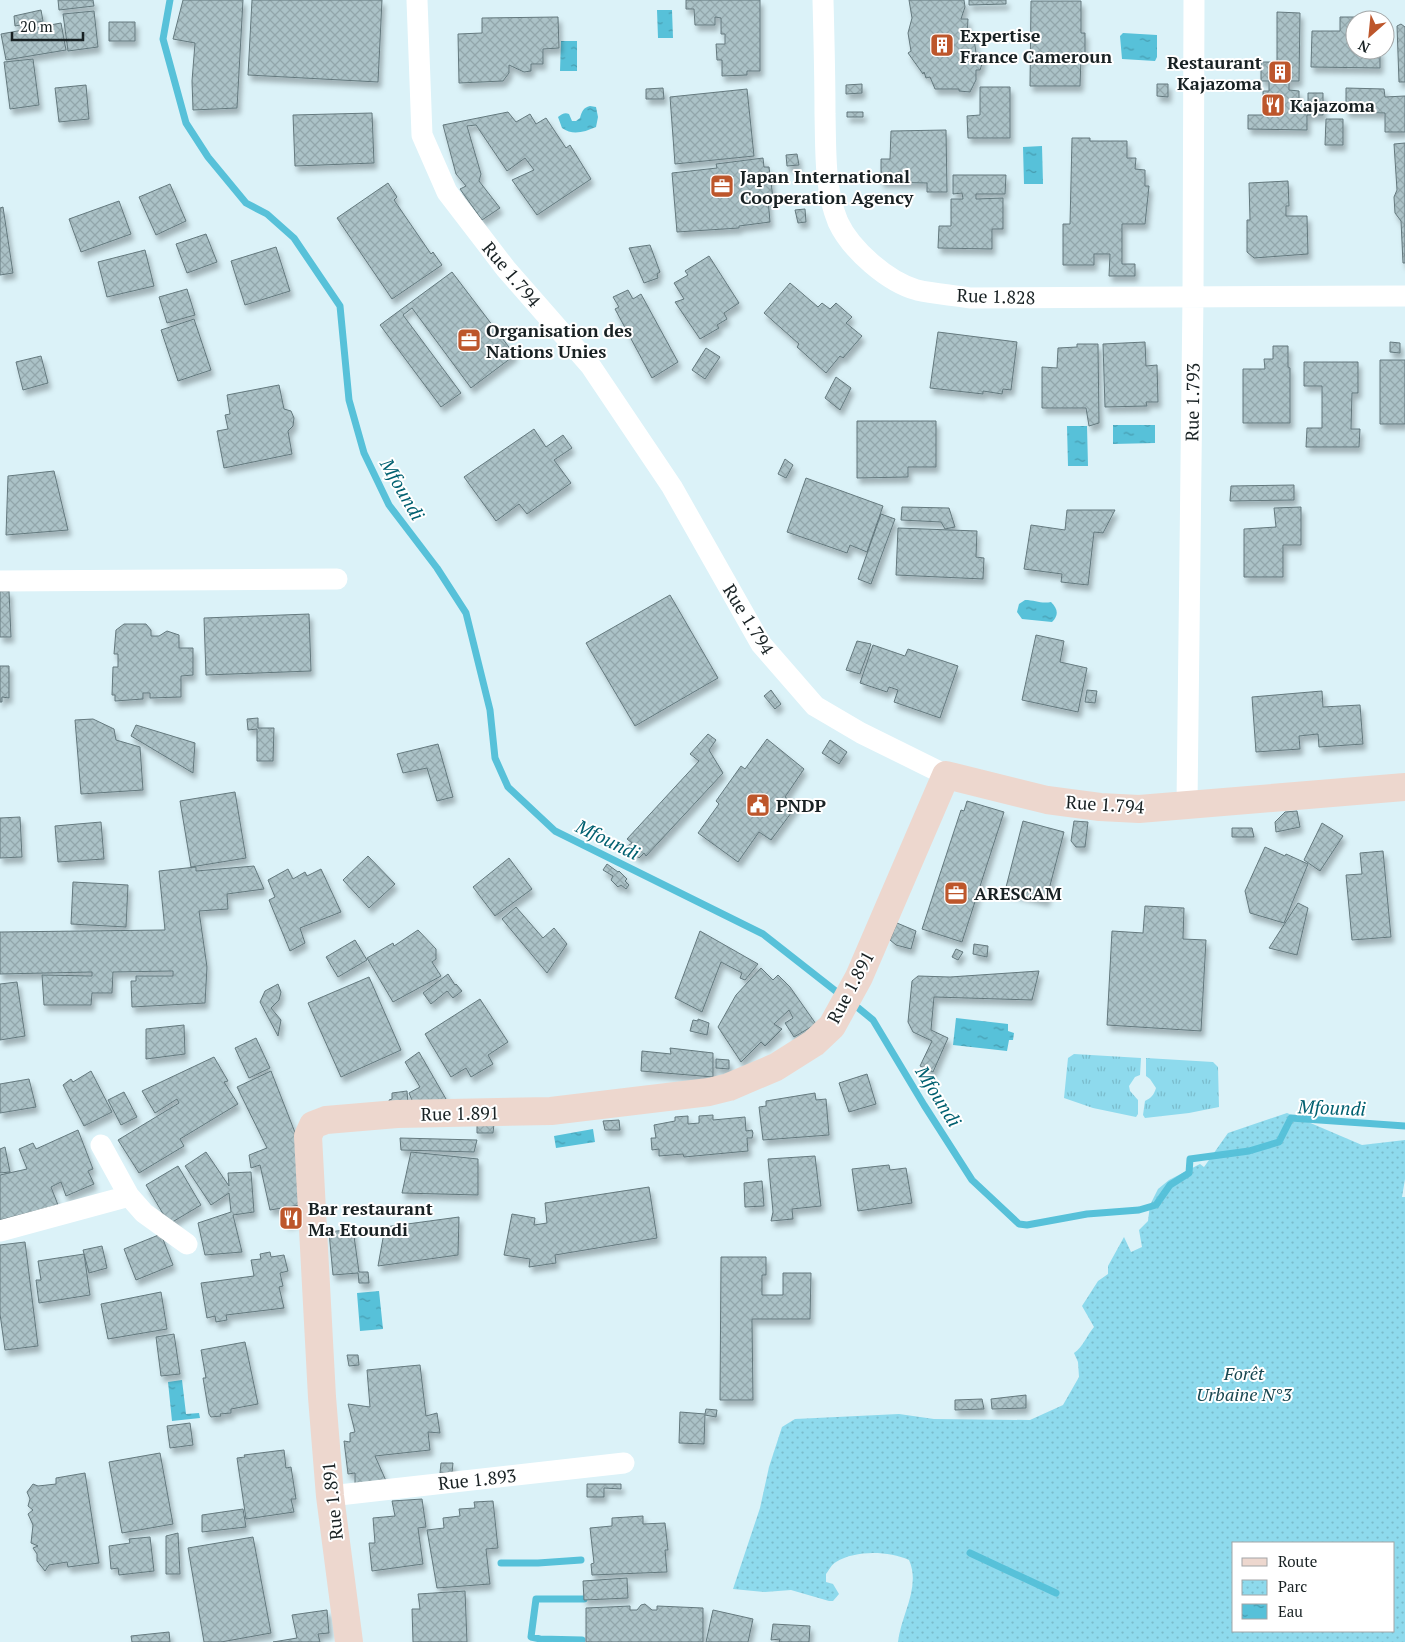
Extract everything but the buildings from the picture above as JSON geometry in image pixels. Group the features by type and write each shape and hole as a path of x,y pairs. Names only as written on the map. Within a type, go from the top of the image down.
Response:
{"street":[{"name":"Rue 1.794","path":"417,0 422,134 446,192 506,269 590,365 672,487 761,644 815,706 861,733 946,775 1047,800 1100,807 1139,809 1405,786"},
{"name":"Rue 1.828","path":"823,0 826,167 830,196 839,224 854,245 873,265 893,279 917,290 970,298 1405,296"},
{"name":"Rue 1.793","path":"1187,804 1193,297 1194,0"},
{"path":"0,581 337,579"},
{"name":"Rue 1.891","path":"349,1642 330,1496 322,1397 308,1136 313,1125 326,1120 397,1114 551,1111 708,1092 776,1068 814,1043 832,1026 858,977 946,775"},
{"path":"101,1145 129,1196 144,1213 187,1244"},
{"path":"0,1231 129,1196"},
{"name":"Rue 1.893","path":"330,1496 624,1463"}],"green space":[{"path":"1074,1054 1141,1058 1140,1075 1135,1077 1129,1086 1130,1091 1138,1100 1138,1114 1136,1117 1093,1108 1064,1098 1068,1058"},
{"path":"1146,1058 1213,1062 1218,1067 1219,1107 1189,1113 1145,1118 1143,1115 1145,1101 1152,1096 1156,1088 1146,1076"},
{"name":"Forêt Urbaine N°3","path":"1287,1113 1362,1145 1405,1140 1405,1179 1402,1197 1405,1197 1405,1642 898,1642 912,1591 912,1570 909,1560 892,1555 872,1553 853,1555 833,1564 826,1574 826,1582 833,1584 839,1594 833,1601 791,1590 765,1592 733,1589 760,1508 769,1467 782,1427 795,1419 899,1414 934,1419 1030,1420 1063,1405 1079,1377 1078,1362 1074,1353 1080,1348 1094,1327 1082,1306 1098,1281 1108,1274 1108,1266 1124,1237 1131,1252 1142,1247 1139,1230 1148,1221 1150,1205 1158,1189 1169,1180 1200,1164 1204,1167 1228,1133"}],"water":[{"path":"657,10 672,10 673,38 658,38"},
{"path":"1123,33 1157,35 1157,57 1155,61 1122,59 1120,36"},
{"path":"561,41 577,41 577,71 560,71"},
{"path":"590,106 596,107 598,117 596,127 574,133 562,128 558,117 568,113 572,121 576,121 580,118 584,109"},
{"path":"1042,146 1043,184 1024,184 1023,147"},
{"path":"1113,425 1155,425 1155,443 1113,444"},
{"path":"1067,426 1087,426 1088,466 1068,466"},
{"path":"1025,600 1044,603 1051,602 1056,610 1056,617 1052,622 1022,619 1017,612 1019,604"},
{"path":"956,1018 1008,1024 1008,1031 1014,1033 1013,1040 1009,1040 1007,1051 953,1045"},
{"path":"593,1129 595,1142 556,1148 554,1136"},
{"path":"379,1291 383,1329 360,1331 357,1293"},
{"path":"182,1380 186,1414 199,1413 200,1418 172,1421 168,1382"}],"waterway":[{"name":"Mfoundi","path":"170,0 163,39 186,123 208,157 246,203 267,214 294,238 340,306 349,400 364,453 389,505 437,568 466,613 490,710 495,758 508,787 555,831 763,934 842,996"},
{"name":"Mfoundi","path":"851,1002 873,1020 972,1180 1019,1224 1027,1225 1087,1214 1139,1210 1156,1205 1170,1185 1189,1173 1190,1159 1249,1151 1279,1142 1291,1118 1405,1126"},
{"path":"970,1553 1056,1593"},
{"path":"501,1563 581,1560"},
{"path":"582,1640 531,1637 536,1599 584,1599"}],"place":[{"name":"Expertise France Cameroun","path":"942,45"},
{"name":"Restaurant Kajazoma","path":"1280,72"},
{"name":"Kajazoma","path":"1273,105"},
{"name":"Japan International Cooperation Agency","path":"722,186"},
{"name":"Organisation des Nations Unies","path":"469,340"},
{"name":"PNDP","path":"758,805"},
{"name":"ARESCAM","path":"956,893"},
{"name":"Bar restaurant Ma Etoundi","path":"291,1218"}]}
